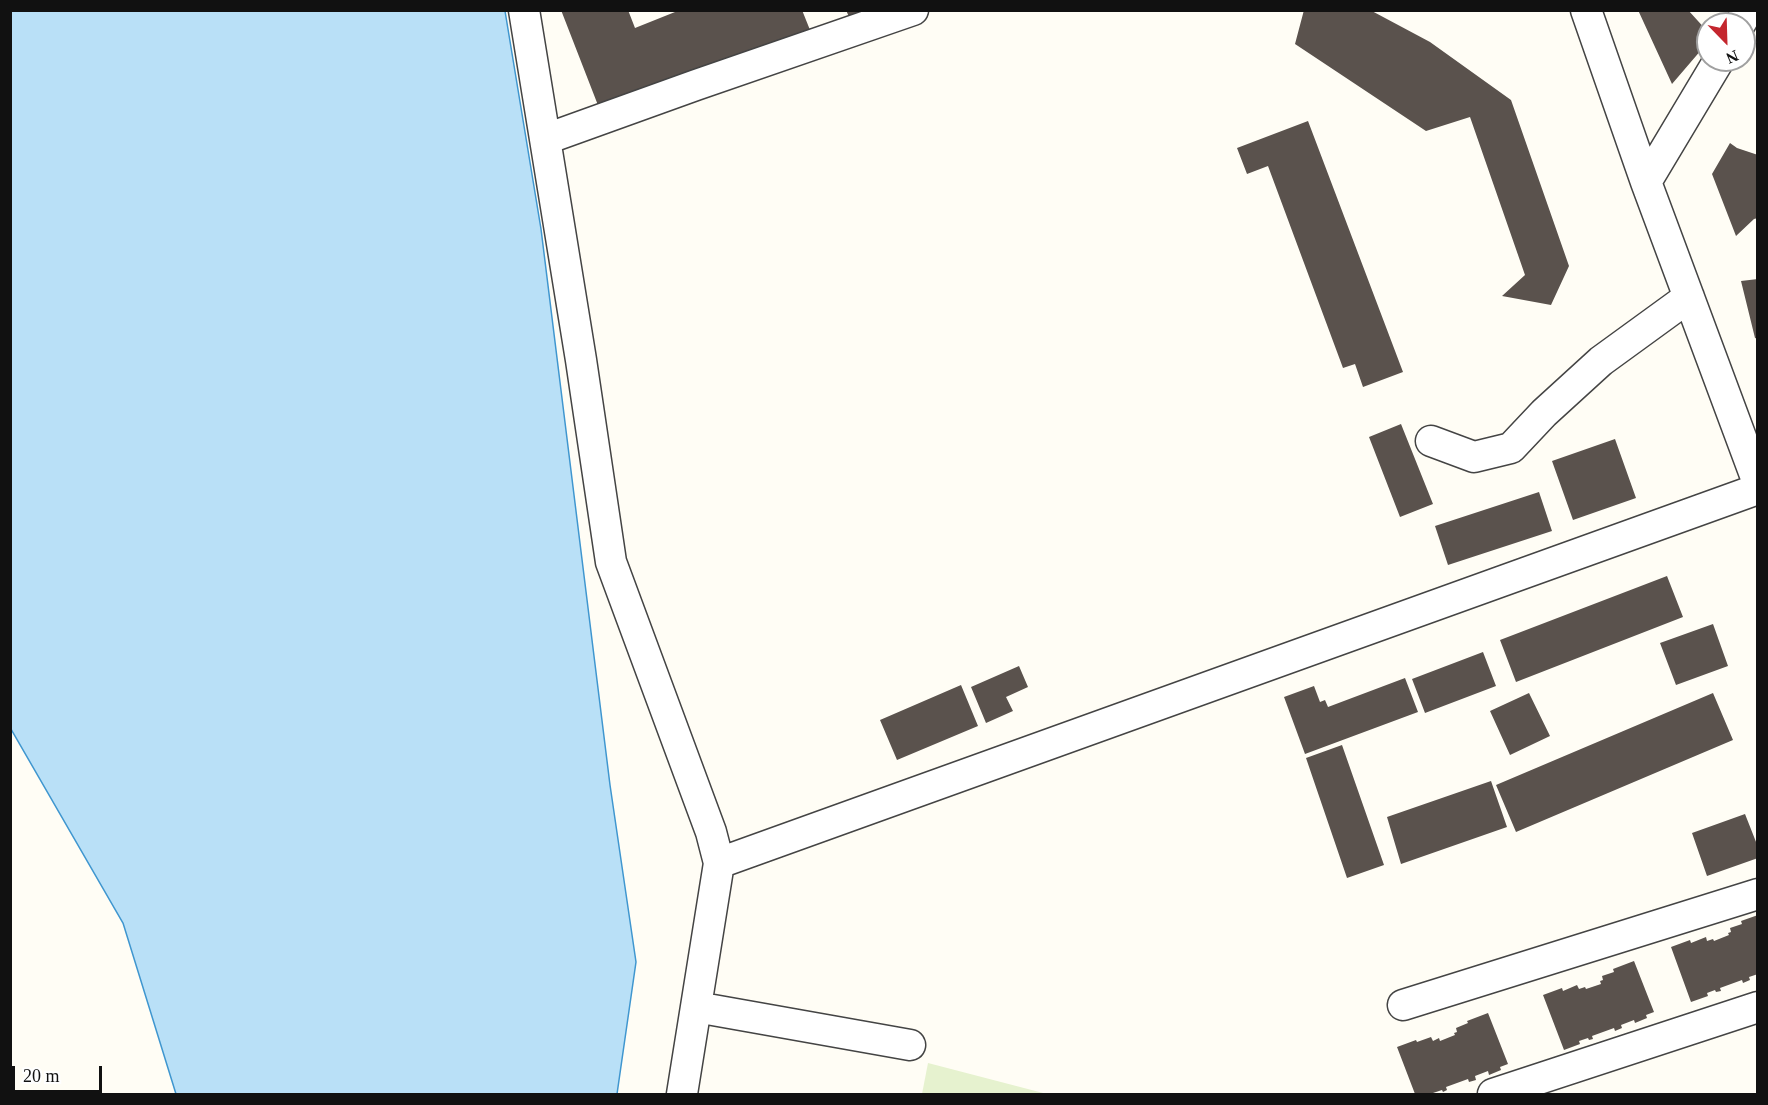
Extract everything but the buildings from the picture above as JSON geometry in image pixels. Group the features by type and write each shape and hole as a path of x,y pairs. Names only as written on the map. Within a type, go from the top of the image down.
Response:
{"street":[{"path":"524,10 581,360 611,562 711,832 719,863 682,1095"},
{"path":"546,139 913,10"},
{"path":"1586,10 1646,182 1758,483"},
{"path":"1646,182 1712,72"},
{"path":"1431,441 1474,457 1511,448 1544,413 1601,361 1689,297"},
{"path":"719,863 1758,489"},
{"path":"1403,1005 1758,894"},
{"path":"696,1007 910,1045"},
{"path":"1493,1095 1758,1007"}],"green space":[{"path":"928,1063 1047,1094 922,1094"}],"water":[{"path":"10,11 505,11 541,229 610,785 636,962 617,1094 176,1094 123,923 11,729"}]}
